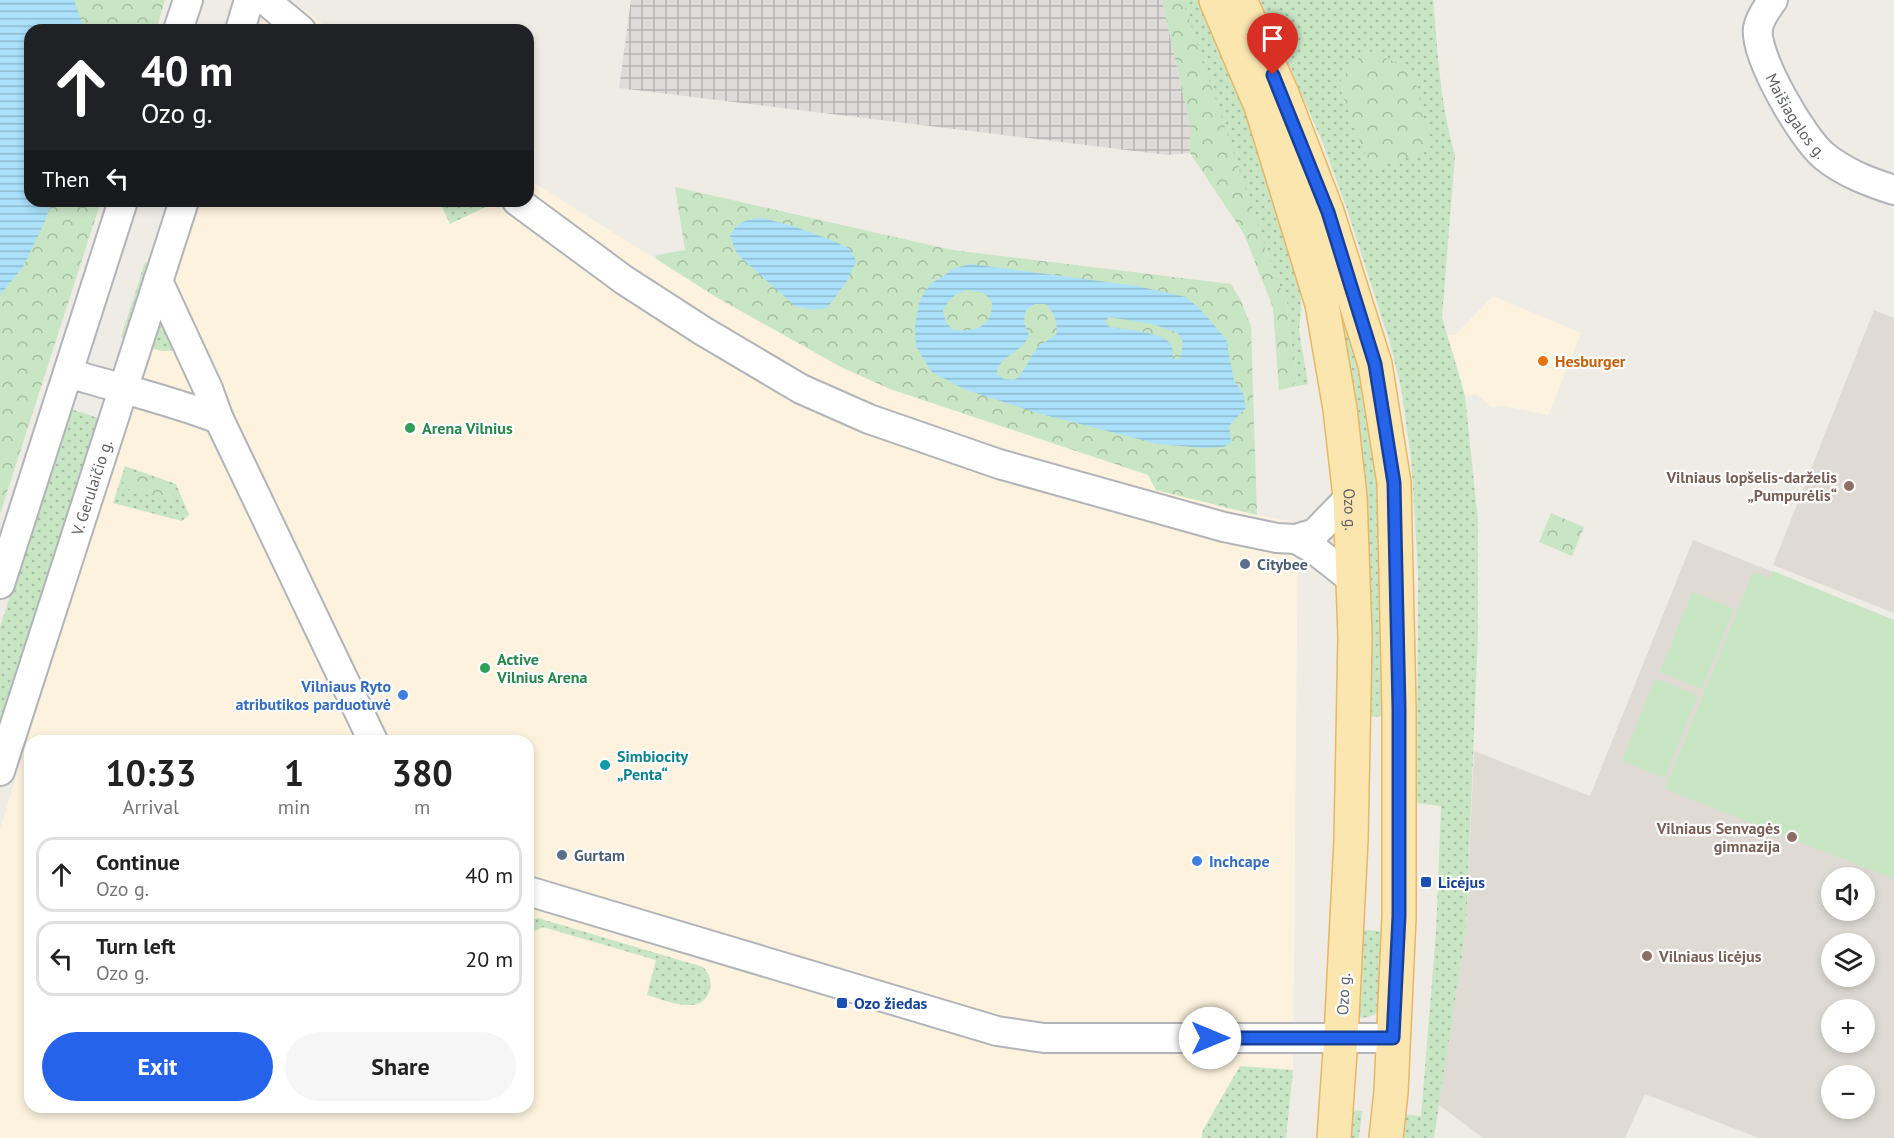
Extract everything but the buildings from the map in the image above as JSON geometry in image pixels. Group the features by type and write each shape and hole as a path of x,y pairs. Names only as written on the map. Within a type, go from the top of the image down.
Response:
{"main road":[{"name":"Ozo g.","path":"1216,0 1261,106 1322,304 1341,409 1350,497 1355,637 1351,840 1334,1138"},
{"path":"1240,0 1282,94 1328,212 1375,364 1394,483 1399,708 1399,916 1391,1092 1386,1138"}],"street":[{"path":"180,24 188,0"},
{"path":"242,24 249,0"},
{"path":"265,0 294,24"},
{"name":"Maišiagalos g.","path":"1773,0 1764,12 1758,28 1759,44 1793,117 1809,140 1824,155 1863,180 1894,190"},
{"path":"0,584 121,207"},
{"name":"V. Gerulaičio g.","path":"0,771 182,207"},
{"path":"525,207 624,280 703,331 801,388 836,406 869,419 999,464 1224,527 1277,538 1296,539 1315,533 1350,497"},
{"path":"158,281 208,389 219,419 370,735"},
{"path":"68,372 123,390 173,402 219,419"},
{"path":"1296,539 1315,550 1353,580"},
{"path":"534,893 998,1031 1044,1038 1341,1037"},
{"name":"Ozo g.","path":"1341,1037 1393,1038"}],"shaded area":[{"path":"269,0 291,0 323,24 262,24"},
{"path":"631,0 1162,0 1191,129 1190,153 1167,155 619,88"},
{"path":"534,183 716,297 841,367 890,389 1148,475 1224,508 1298,523 1293,1070 1240,1066 1203,1130 1202,1138 0,1138 0,829 24,752 24,1113 534,1113 534,735 29,735 150,348 200,207 534,207"},
{"path":"1493,296 1581,333 1548,415 1504,406 1491,407 1477,394 1465,396 1457,364 1446,335 1455,335"},
{"name":"Vilniaus lopšelis-darželis „Pumpurėlis“","path":"1874,310 1894,318 1894,613 1773,565"},
{"path":"1693,540 1894,620 1894,1138 1759,1138 1645,1094 1625,1138 1483,1138 1439,1105 1466,930 1474,751 1590,796"}],"green space":[{"path":"0,0 165,0 158,24 24,24 24,207 99,207 0,514"},
{"path":"1162,0 1181,0 1184,4 1275,277 1287,302 1290,337 1298,379 1292,387 1279,390 1273,308 1244,234 1190,153 1191,129"},
{"path":"1181,0 1203,0 1234,70 1300,267 1299,330 1308,384 1292,387 1298,379 1290,337 1287,302 1275,277"},
{"path":"1260,0 1433,0 1443,98 1455,155 1442,317 1465,396 1478,521 1478,633 1466,930 1434,1138 1399,1138 1401,1114 1421,1116 1436,933 1441,806 1417,803 1418,572 1411,457 1401,388 1390,343 1346,206 1322,141"},
{"path":"1366,49 1413,71 1431,150 1371,170 1338,84"},
{"path":"1298,164 1377,420 1389,716 1371,717 1364,930 1383,931 1378,1011 1364,1017 1355,1017 1366,716"},
{"path":"675,187 952,250 1231,284 1251,326 1257,515 1156,490 1148,475 890,389 841,367 716,297 655,258 657,255 685,250"},
{"path":"442,207 486,207 450,224"},
{"path":"145,262 151,264 127,340 121,337"},
{"path":"162,313 176,350 163,351 150,348"},
{"path":"71,409 101,419 0,729 0,627"},
{"path":"125,466 176,484 189,515 182,521 113,503"},
{"path":"131,472 170,485 174,501 122,487 126,474"},
{"path":"1551,513 1584,527 1572,556 1539,542"},
{"path":"1773,571 1894,620 1894,879 1875,872 1875,867 1863,867 1665,789 1753,572 1770,578"},
{"path":"1692,592 1734,609 1702,689 1660,672"},
{"path":"1655,678 1698,696 1665,778 1622,761"},
{"path":"538,918 703,967 710,977 710,989 706,998 692,1005 673,1003 647,995 656,960 543,927 534,931 534,920"},
{"path":"1240,1066 1293,1070 1286,1138 1202,1138 1203,1130"},
{"path":"1348,1110 1362,1111 1359,1138 1346,1138"}],"water":[{"path":"0,0 74,0 82,24 24,24 24,207 50,207 23,267 0,295"},
{"path":"763,218 793,226 850,249 856,261 847,281 827,308 813,310 795,306 737,254 730,236 733,231 743,222"},
{"path":"971,264 1137,286 1186,297 1200,309 1226,339 1234,381 1243,393 1246,408 1229,426 1231,443 1223,447 1203,448 1158,444 1037,413 964,389 932,372 916,347 915,325 919,304 932,283 955,268","holes":["968,290 984,293 992,302 992,310 986,322 981,326 969,330 953,330 946,322 943,311 953,297","1035,304 1045,304 1055,317 1057,333 1037,348 1018,377 1014,380 1004,379 997,374 998,368 1005,359 1021,347 1029,336 1024,322 1026,310","1108,317 1152,324 1178,333 1183,342 1180,359 1173,359 1173,350 1167,340 1152,334 1110,327 1105,322"]}],"place":[{"name":"Hesburger","path":"1543,361"},
{"name":"Arena Vilnius","path":"410,428"},
{"name":"Vilniaus lopšelis-darželis „Pumpurėlis“","path":"1849,486"},
{"name":"Citybee","path":"1245,564"},
{"name":"Active Vilnius Arena","path":"485,668"},
{"name":"Vilniaus Ryto atributikos parduotuvė","path":"403,695"},
{"name":"Simbiocity „Penta“","path":"605,765"},
{"name":"Vilniaus Senvagės gimnazija","path":"1792,837"},
{"name":"Gurtam","path":"562,855"},
{"name":"Inchcape","path":"1197,861"},
{"name":"Licėjus","path":"1426,882"},
{"name":"Vilniaus licėjus","path":"1647,956"},
{"name":"Ozo žiedas","path":"842,1003"}],"route":[{"path":"1210,1038 1393,1038 1399,916 1399,708 1394,483 1375,364 1328,212 1273,75"}]}
